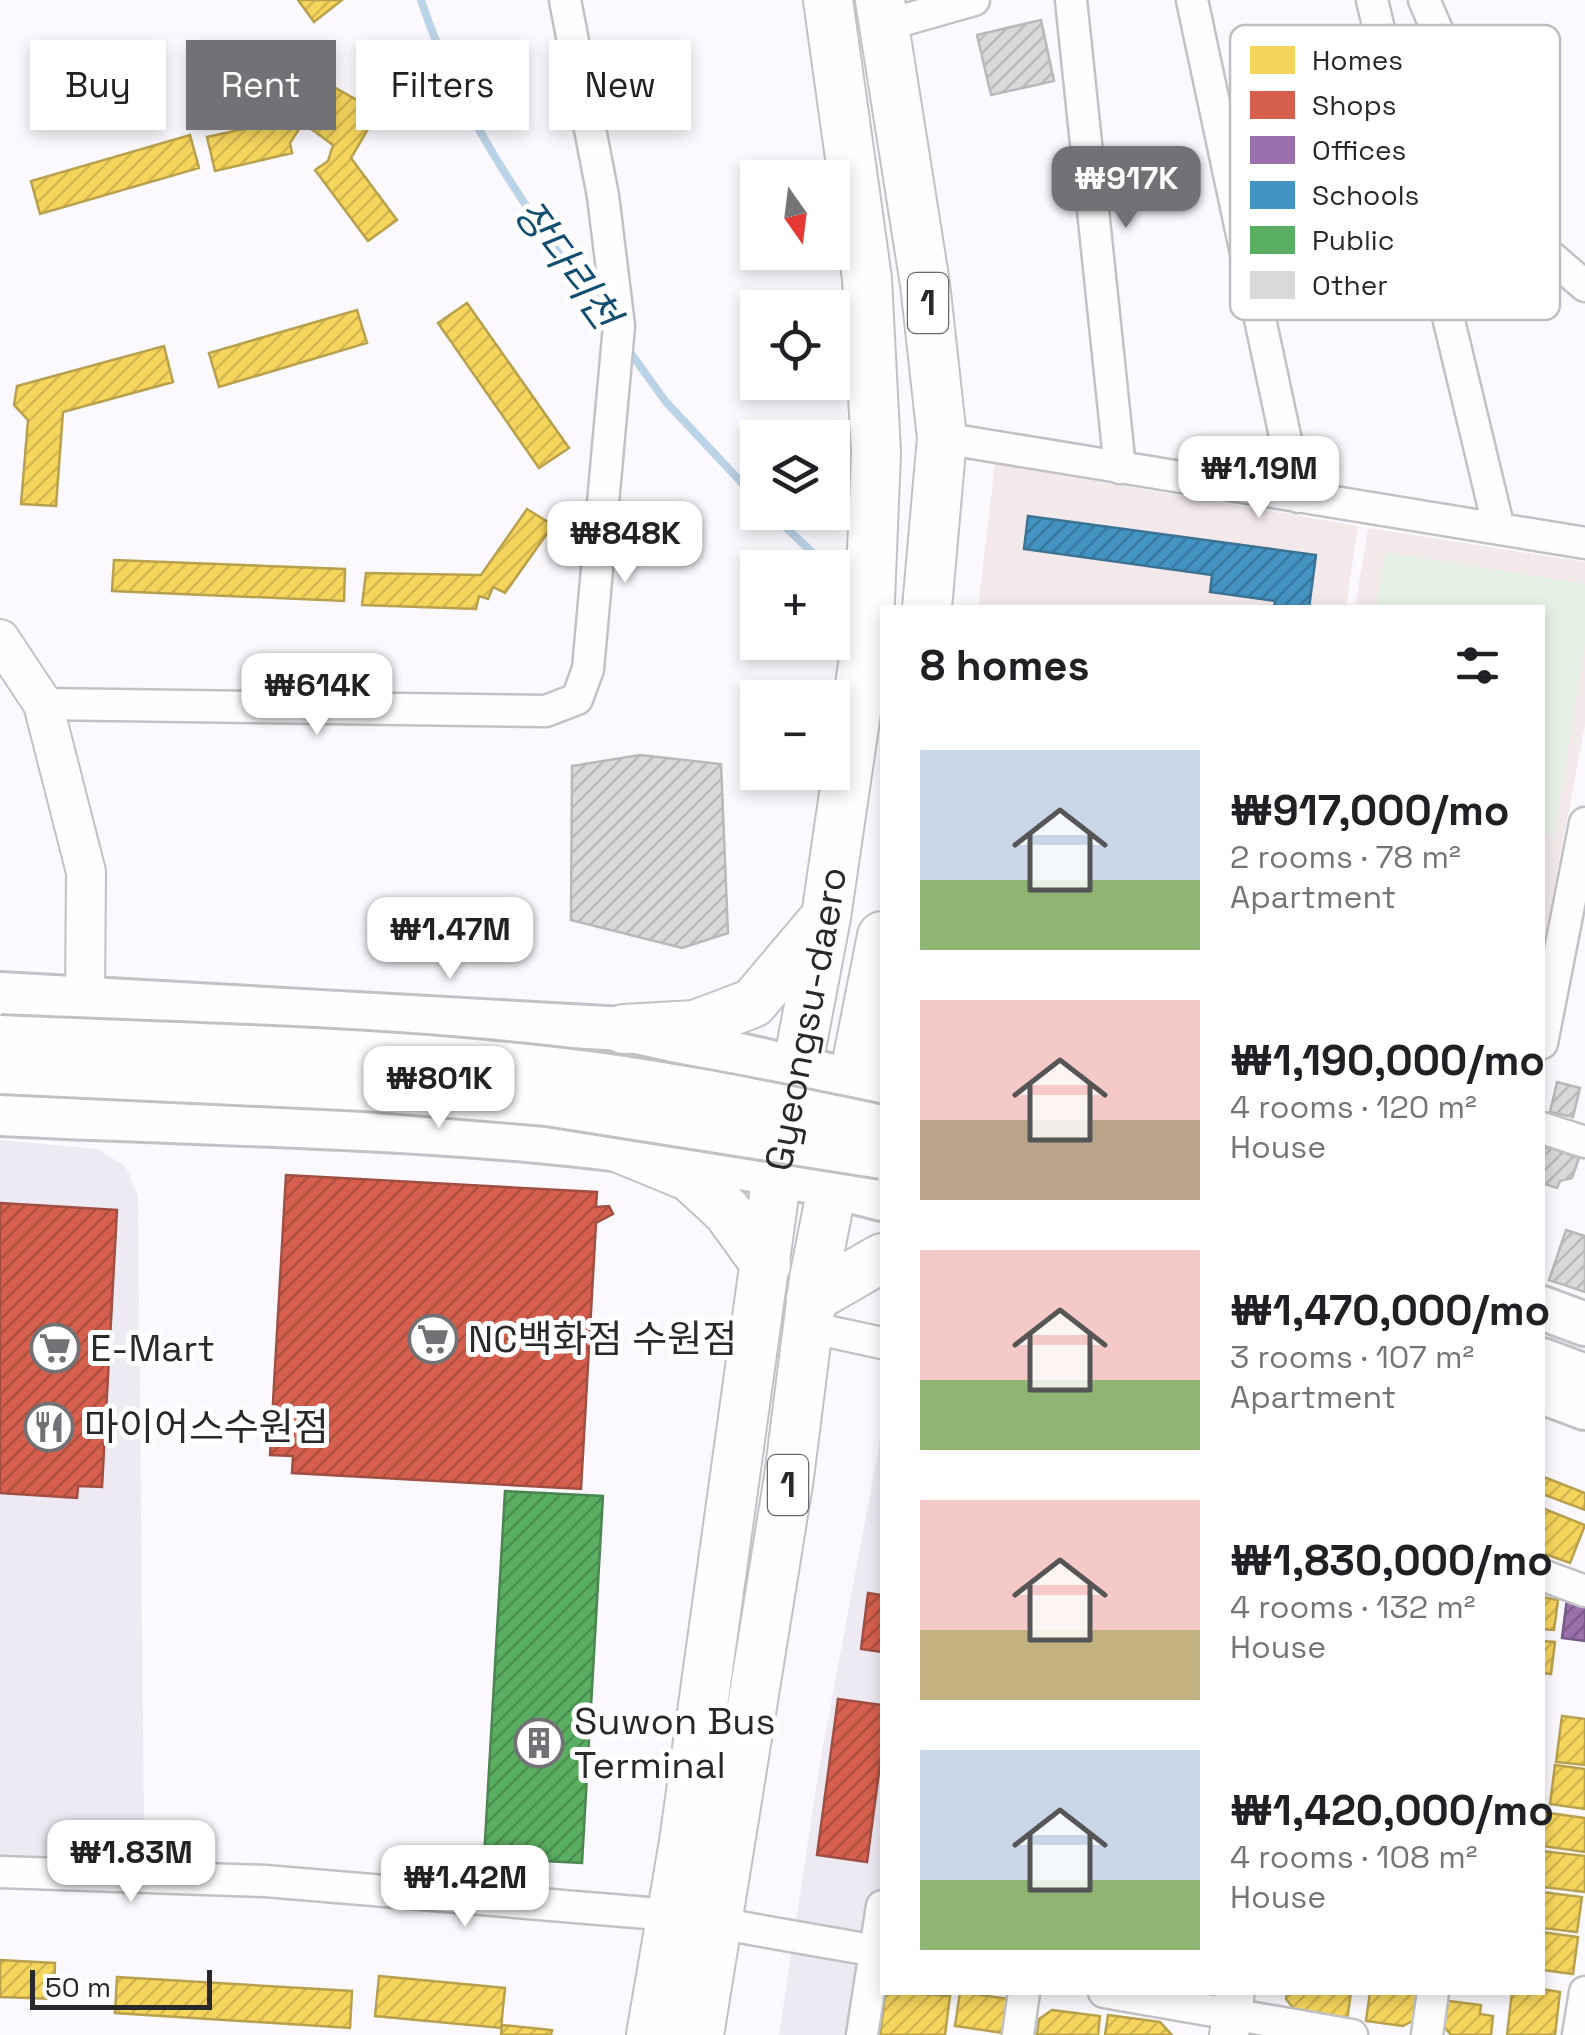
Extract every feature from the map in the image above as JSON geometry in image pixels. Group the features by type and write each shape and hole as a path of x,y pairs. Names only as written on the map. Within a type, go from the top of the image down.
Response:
{"main road":[{"name":"Gyeongsu-daero","path":"700,2035 694,1918 766,1265 778,1174 826,916 869,624 876,453 868,279 828,0"},
{"name":"1","path":"883,12 926,284 942,438 927,605"},
{"path":"0,994 624,1029 695,1025 752,1003 826,916"},
{"name":"Gyeongsu-daero","path":"651,2035 694,1918 789,1477 831,1186 867,1083 880,956"},
{"path":"624,1029 867,1083"},
{"path":"0,1037 367,1053 547,1068 749,1099 880,1128"},
{"path":"0,1072 365,1089 528,1102 880,1157"},
{"path":"0,1114 617,1147 778,1174 880,1198"},
{"path":"617,1147 690,1177 727,1211 766,1265"},
{"path":"810,1313 880,1260"},
{"path":"1545,1309 1585,1324"},
{"path":"1545,1361 1585,1376"},
{"path":"1545,1393 1585,1408"},
{"path":"1545,1423 1585,1438"}],"street":[{"path":"43,704 546,711 577,699 588,669 619,326 604,196 565,0"},
{"path":"883,12 974,0"},
{"path":"1072,0 1120,468"},
{"path":"1192,0 1230,178"},
{"path":"1372,0 1378,25"},
{"path":"1424,0 1435,25"},
{"path":"1560,264 1585,286"},
{"path":"1260,320 1298,497"},
{"path":"1448,320 1498,529"},
{"path":"942,438 1585,543"},
{"path":"0,639 43,704 86,872 86,998"},
{"path":"1545,1028 1585,823"},
{"path":"1545,1129 1585,1142"},
{"path":"810,1313 880,1341"},
{"path":"1545,1576 1585,1591"},
{"path":"0,1872 264,1880 694,1918 879,1951 862,2035"},
{"path":"1578,2035 1585,1992"},
{"path":"1018,2035 1024,1995"},
{"path":"1121,1995 1352,2035"},
{"path":"1426,2035 1433,1995"}],"shaded area":[{"path":"995,464 1358,526 1346,605 978,605"},
{"path":"1368,528 1585,562 1585,725 1545,936 1545,605 1355,605"},
{"path":"1385,552 1585,584 1585,643 1554,835 1545,834 1545,605 1376,605"},
{"path":"0,1140 98,1149 126,1167 138,1196 144,1828 137,1847 121,1861 0,1855"},
{"path":"880,1441 880,1893 858,2035 779,2035 819,1768"}],"building: Homes":[{"path":"298,0 342,0 314,22"},
{"path":"336,88 356,100 356,130 367,130 351,158 397,220 368,241 315,170 328,161 333,145 313,130 336,130"},
{"path":"239,130 298,130 290,143 292,153 215,171 207,137"},
{"path":"190,135 199,168 40,214 31,181"},
{"path":"467,303 569,448 539,468 438,323"},
{"path":"357,310 367,343 219,387 209,353"},
{"path":"164,346 173,382 63,412 56,506 21,504 28,420 14,405 17,386"},
{"path":"527,509 553,525 505,593 493,587 488,599 479,596 476,609 362,605 366,573 481,575"},
{"path":"114,560 345,569 344,601 112,591"},
{"path":"1545,1477 1585,1493 1585,1510 1545,1495"},
{"path":"1545,1509 1585,1525 1570,1563 1545,1554"},
{"path":"1545,1598 1558,1600 1554,1630 1545,1629"},
{"path":"1545,1641 1555,1642 1551,1674 1545,1673"},
{"path":"1562,1716 1585,1719 1585,1765 1556,1762"},
{"path":"1555,1765 1585,1769 1585,1809 1550,1804"},
{"path":"1545,1812 1585,1818 1585,1852 1545,1846"},
{"path":"1545,1851 1585,1856 1585,1892 1545,1887"},
{"path":"1545,1892 1582,1897 1577,1932 1545,1928"},
{"path":"1545,1932 1578,1937 1573,1974 1545,1970"},
{"path":"0,1960 55,1963 54,1999 0,1997"},
{"path":"379,1976 505,1988 501,2028 375,2016"},
{"path":"117,1977 352,1991 350,2028 115,2013"},
{"path":"1545,1990 1560,1992 1555,2035 1507,2035 1512,1995 1545,1995"},
{"path":"960,1995 1009,1999 1017,2035 955,2026"},
{"path":"1287,1995 1351,1995 1347,2020 1298,2014"},
{"path":"1370,1995 1421,1995 1418,2018 1403,2026 1366,2021"},
{"path":"950,1996 945,2035 880,2035 885,1997"},
{"path":"1441,2000 1481,2005 1480,2014 1493,2016 1491,2035 1451,2035 1438,2019"},
{"path":"1052,2010 1100,2016 1098,2035 1037,2035 1039,2019"},
{"path":"1108,2015 1160,2022 1172,2035 1105,2035"},
{"path":"502,2025 552,2030 551,2035 501,2035"}],"building: Shops":[{"name":"NC백화점 수원점","path":"286,1175 597,1192 596,1207 609,1206 613,1214 596,1223 581,1489 292,1473 293,1456 270,1455"},
{"name":"E-Mart","path":"0,1203 117,1210 102,1487 78,1486 77,1498 0,1493"},
{"path":"868,1593 880,1595 880,1652 861,1649"},
{"path":"838,1699 880,1705 880,1765 867,1862 817,1855"}],"building: Offices":[{"path":"1567,1599 1585,1607 1585,1641 1562,1638"}],"building: Schools":[{"path":"1028,516 1316,555 1309,605 1274,605 1275,601 1210,592 1212,575 1024,549"}],"building: Public":[{"name":"Suwon Bus Terminal","path":"505,1491 603,1496 582,1863 484,1858"}],"building: Other":[{"path":"1041,20 1054,81 991,95 977,35"},
{"path":"640,755 721,764 728,933 682,948 571,920 572,766"},
{"path":"1557,1082 1580,1088 1573,1117 1550,1112"},
{"path":"1545,1148 1579,1158 1572,1178 1560,1181 1557,1188 1545,1184"},
{"path":"1566,1230 1585,1236 1585,1292 1549,1280"}],"waterway":[{"name":"장다리천","path":"421,0 456,87 478,128 527,207 607,321"},
{"name":"장다리천","path":"627,348 666,402 740,481"},
{"name":"장다리천","path":"789,530 810,550"}],"place":[{"name":"NC백화점 수원점","path":"433,1339"},
{"name":"E-Mart","path":"55,1348"},
{"name":"마이어스수원점","path":"49,1427"},
{"name":"Suwon Bus Terminal","path":"539,1743"}]}
